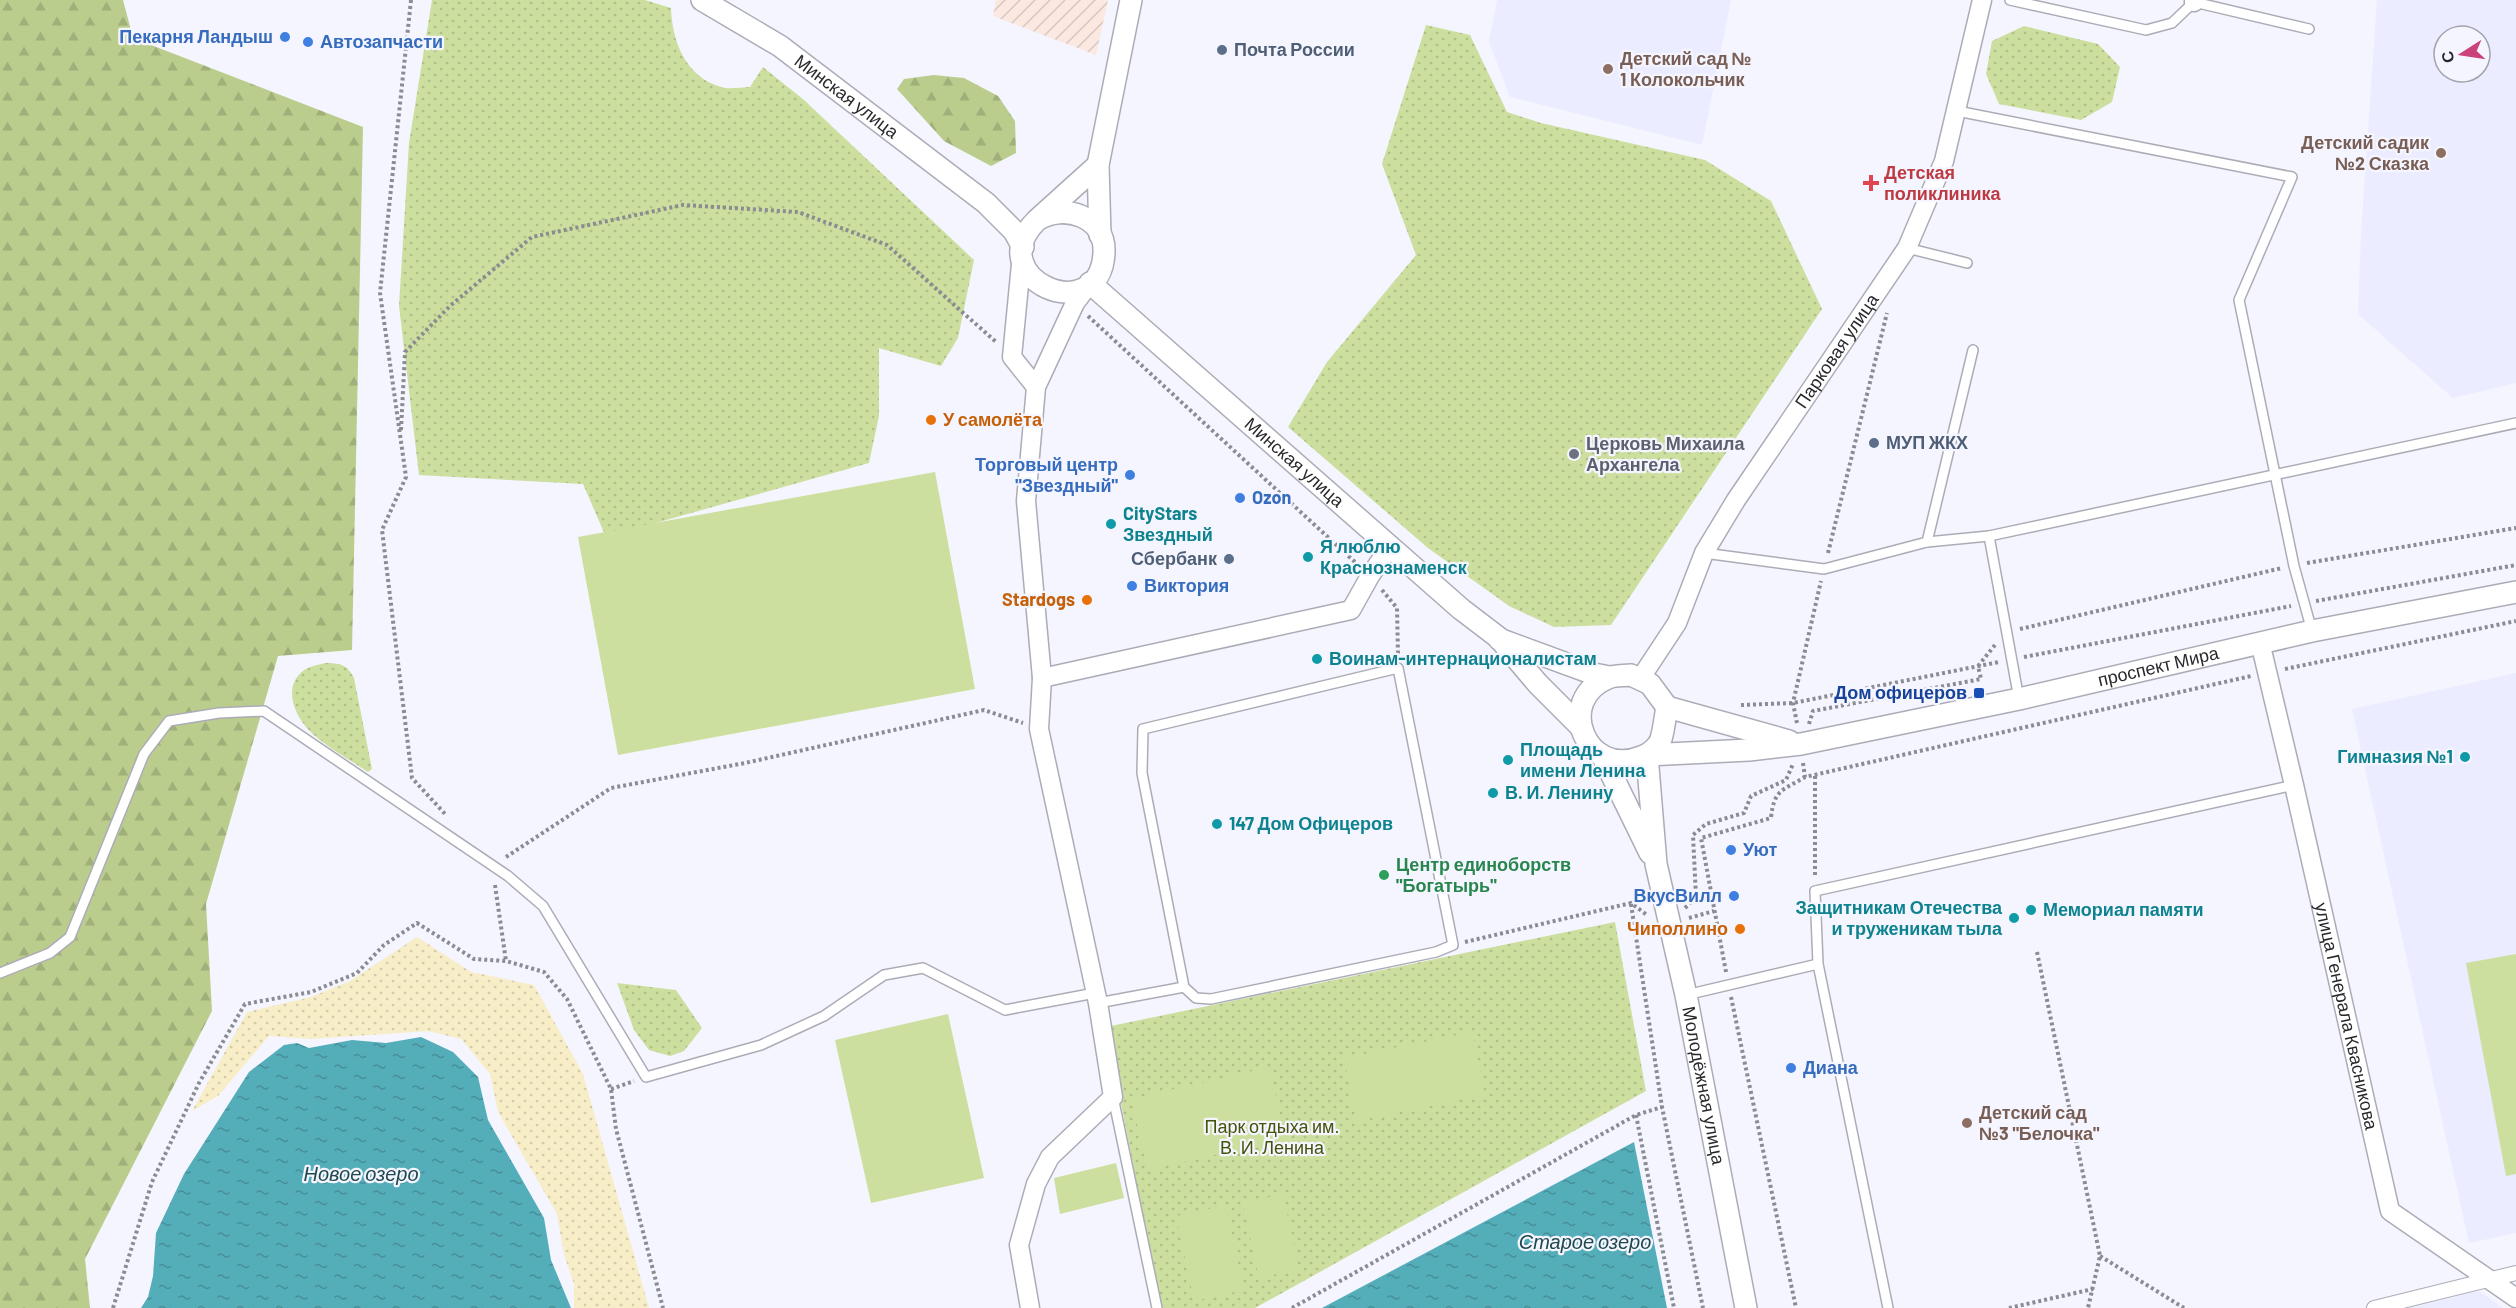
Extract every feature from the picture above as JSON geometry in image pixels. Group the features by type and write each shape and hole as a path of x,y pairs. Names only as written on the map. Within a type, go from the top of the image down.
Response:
{"street":[{"name":"Минская улица","path":"702,0 780,46 986,203"},
{"path":"1030,1308 1019,1245 1036,1184 1050,1157 1113,1097 1096,998 1039,729 1042,678 1026,501 1036,387 1075,303 1098,273 1104,261 1098,165 1131,0"},
{"name":"Парковая улица","path":"1640,679 1677,623 1704,553 1736,500 1907,248 1944,162 1982,0"},
{"path":"1036,387 1012,357 1023,249 1035,223 1098,165"},
{"path":"986,203 1035,223 1057,212 1078,214 1095,226 1101,235"},
{"path":"986,203 1014,231 1023,249 1025,265 1031,277 1041,286 1066,293 1079,290 1090,283"},
{"name":"Минская улица","path":"1090,283 1461,609 1499,638 1580,726"},
{"path":"1042,678 1351,610 1390,546"},
{"name":"проспект Мира","path":"1647,755 1749,750 1801,744 2019,699 2260,642 2516,592"},
{"name":"Минская улица","path":"1499,638 1594,674 1609,677"},
{"name":"улица Генерала Квасникова","path":"2260,642 2390,1211 2516,1298"},
{"path":"1631,675 1640,679 1650,684 1667,707 1661,741 1647,755 1631,761 1617,762 1603,757 1588,744 1580,726 1583,702 1591,689 1609,677 1631,675"},
{"name":"проспект Мира","path":"1667,707 1801,744"},
{"name":"Молодёжная улица","path":"1647,755 1656,864 1686,995 1746,1308"},
{"name":"Молодёжная улица","path":"1603,757 1656,864"},
{"path":"2374,1308 2516,1273"}],"lane":[{"path":"2010,0 2145,30 2172,23 2195,1 2309,29"},
{"path":"1957,111 2292,177 2240,300 2275,476 2303,603 2312,631"},
{"path":"1907,248 1967,263"},
{"path":"1926,542 1973,350"},
{"path":"1704,553 1824,569 1926,542 1989,536 2516,423"},
{"path":"1989,536 2019,699"},
{"path":"1398,668 1453,945 1436,952 1211,999 1196,998 1184,987 1142,773 1143,729 1398,668"},
{"path":"0,973 50,953 70,937 144,754 169,721 219,713 264,711 493,866 543,906 646,1077 761,1046 824,1016 884,975 923,968 1005,1010 1184,987"},
{"path":"1888,1308 1818,964 1815,891 2294,785"},
{"path":"1686,995 1818,964"},
{"path":"1113,1097 1157,1308"}],"path":[{"path":"411,0 380,293 406,477 382,530 412,778 452,822"},
{"path":"401,440 405,352 450,306 532,237 683,205 798,212 887,245 1012,357"},
{"path":"1805,777 1793,703 1890,301 1879,291"},
{"path":"1075,303 1370,576 1397,608 1398,668"},
{"path":"1736,705 1793,703 2303,603 2516,565"},
{"path":"1796,1308 1728,984 1701,838 1771,818 1773,800 1777,794 1805,777 2268,673 2516,621"},
{"path":"506,961 493,866 611,788 745,763 984,710 1039,729"},
{"path":"1815,776 1815,891"},
{"path":"1631,903 1662,1107 1703,1308"},
{"path":"113,1308 152,1182 199,1083 245,1004 311,992 357,973 384,945 417,923 474,959 506,961 544,972 567,999 611,1089 616,1128 663,1308"},
{"path":"2037,952 2100,1256 2088,1308"},
{"path":"611,1089 646,1077"},
{"path":"1292,1308 1636,1115 1662,1107"},
{"path":"1636,1115 1674,1308"},
{"path":"2100,1256 2184,1308"},
{"path":"2009,1308 2094,1289"}],"shaded area":[{"path":"996,0 1108,0 1096,55 993,16"},
{"name":"Детский сад № 1 Колокольчик","path":"1497,0 1731,0 1702,145 1510,97 1489,42"},
{"name":"Детский садик №2 Сказка","path":"2377,0 2516,0 2516,383 2453,398 2358,314 2361,234"},
{"path":"2516,673 2516,1233 2469,1243 2352,709"},
{"path":"2479,1291 2503,1308 2409,1308"}],"green space":[{"path":"0,0 123,0 133,38 363,127 352,650 278,656 206,904 212,1011 85,1259 90,1308 0,1308"},
{"path":"432,0 645,0 671,8 678,45 690,67 699,75 724,88 750,87 763,67 804,100 974,260 958,338 941,366 879,348 879,416 869,463 606,537 583,484 419,475 399,306 409,143"},
{"path":"1426,25 1470,35 1507,112 1541,123 1705,160 1771,201 1822,309 1611,625 1554,627 1509,606 1428,548 1288,427 1327,362 1416,255 1382,164"},
{"path":"2024,26 2098,44 2120,67 2112,102 2081,120 1999,104 1986,74 1992,41"},
{"path":"934,75 964,78 998,96 1015,121 1016,153 991,166 944,141 897,89 904,79"},
{"path":"935,472 975,689 618,755 578,537"},
{"path":"325,663 342,665 354,678 372,769 368,772 314,735 307,729 297,713 292,695 296,678 308,668"},
{"name":"Парк отдыха им. В. И. Ленина","path":"1615,922 1646,1091 1255,1308 1161,1308 1106,1027"},
{"path":"2516,954 2516,1174 2506,1176 2466,963"},
{"path":"617,983 676,990 702,1028 684,1051 670,1056 649,1050 634,1030"},
{"path":"948,1014 984,1178 871,1203 835,1040"},
{"path":"1472,1032 1485,1095 1356,1121 1344,1058"},
{"path":"1269,1067 1286,1139 1148,1170 1131,1099"},
{"path":"1116,1163 1124,1198 1060,1214 1054,1178"},
{"path":"1283,1194 1299,1269 1259,1278 1243,1203"},
{"path":"1226,1205 1244,1290 1194,1301 1176,1216"}],"sand":[{"path":"417,937 471,972 534,985 583,1074 649,1308 574,1308 574,1284 564,1255 557,1214 498,1112 490,1074 461,1039 428,1031 311,1039 269,1036 218,1096 192,1111 247,1012 311,997 350,981"}],"water":[{"name":"Новое озеро","path":"421,1037 453,1052 478,1077 488,1120 544,1218 551,1260 571,1308 141,1308 148,1297 153,1276 156,1233 184,1174 249,1072 284,1045 297,1043 309,1048 352,1040 386,1043"},
{"name":"Старое озеро","path":"1634,1142 1667,1308 1322,1308"}],"place":[{"name":"Пекарня Ландыш","path":"285,37"},
{"name":"Автозапчасти","path":"308,42"},
{"name":"Почта России","path":"1222,50"},
{"name":"Детский сад № 1 Колокольчик","path":"1608,69"},
{"name":"Детский садик №2 Сказка","path":"2441,153"},
{"name":"Детская поликлиника","path":"1871,183"},
{"name":"У самолёта","path":"931,420"},
{"name":"МУП ЖКХ","path":"1874,443"},
{"name":"Церковь Михаила Архангела","path":"1574,454"},
{"name":"Торговый центр \"Звездный\"","path":"1130,475"},
{"name":"Ozon","path":"1240,498"},
{"name":"CityStars Звездный","path":"1111,524"},
{"name":"Я люблю Краснознаменск","path":"1308,557"},
{"name":"Сбербанк","path":"1229,559"},
{"name":"Виктория","path":"1132,586"},
{"name":"Stardogs","path":"1087,600"},
{"name":"Воинам-интернационалистам","path":"1317,659"},
{"name":"Дом офицеров","path":"1979,693"},
{"name":"Гимназия №1","path":"2465,757"},
{"name":"Площадь имени Ленина","path":"1508,760"},
{"name":"В. И. Ленину","path":"1493,793"},
{"name":"147 Дом Офицеров","path":"1217,824"},
{"name":"Уют","path":"1731,850"},
{"name":"Центр единоборств \"Богатырь\"","path":"1384,875"},
{"name":"ВкусВилл","path":"1734,896"},
{"name":"Мемориал памяти","path":"2031,910"},
{"name":"Защитникам Отечества и труженикам тыла","path":"2014,918"},
{"name":"Чиполлино","path":"1740,929"},
{"name":"Диана","path":"1791,1068"},
{"name":"Детский сад №3 \"Белочка\"","path":"1967,1123"}]}
